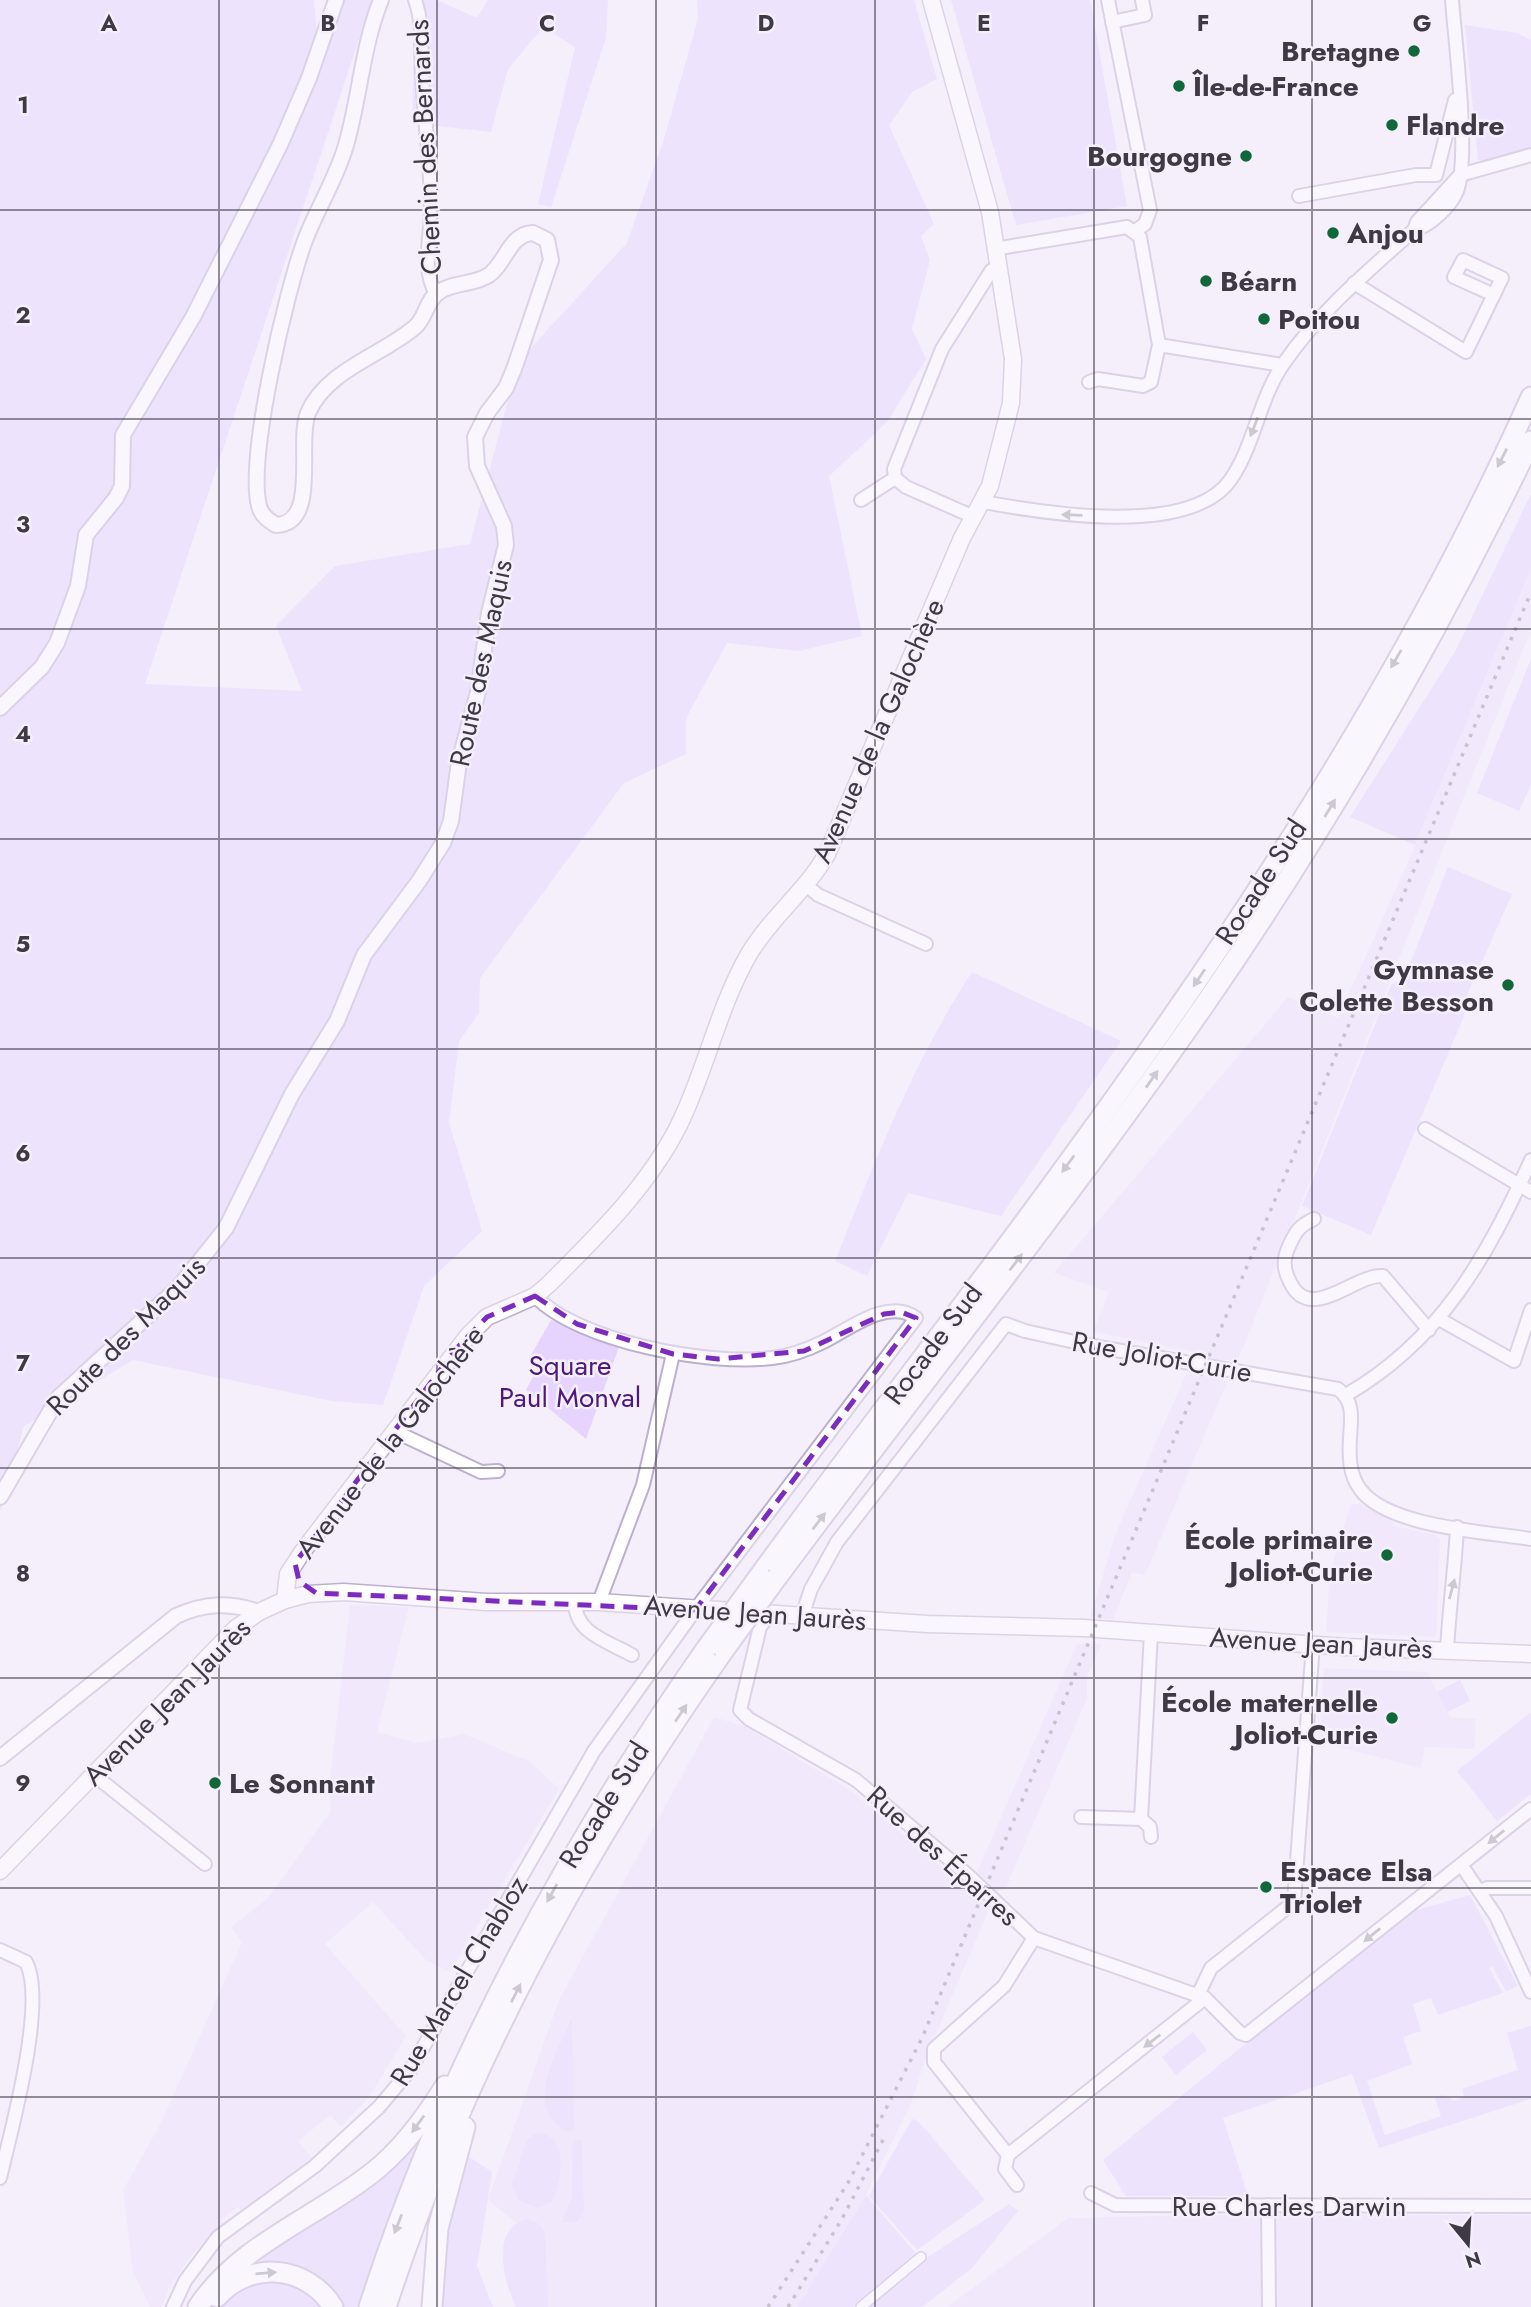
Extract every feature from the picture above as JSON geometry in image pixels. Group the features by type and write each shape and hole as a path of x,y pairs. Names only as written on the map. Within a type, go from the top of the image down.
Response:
{"highway":[{"name":"Rocade Sud","path":"369,2307 411,2191 482,2026 565,1868 649,1732 715,1650 1070,1161 1234,925 1345,748 1407,640 1531,397"},
{"name":"Rocade Sud","path":"769,1575 1083,1174 1254,930 1399,691 1531,441"},
{"name":"Rocade Sud","path":"386,2307 425,2197 486,2054 554,1920 615,1813 715,1650"},
{"path":"198,2307 238,2262 328,2205 387,2161 435,2101 482,2026"},
{"path":"432,2307 434,2253 442,2206 486,2054"},
{"path":"211,2307 219,2294 234,2282 249,2275 273,2271 306,2280 321,2291 333,2307"}],"main road":[{"name":"Avenue de la Galochère","path":"285,1600 287,1580 295,1563 432,1379 478,1325 495,1312 535,1296 606,1225 654,1166 684,1115 719,1016 748,956 770,924 806,885 827,854 962,538 983,502 1007,428 1013,379 1009,328 996,267 986,192 931,0"},
{"path":"295,1563 299,1581 316,1593"},
{"name":"Avenue Jean Jaurès","path":"0,1871 236,1628 259,1612 285,1600 316,1593 493,1602 599,1602 971,1627 1084,1628 1312,1644 1531,1654"}],"street":[{"path":"0,708 42,667 57,643 78,586 86,535 116,498 122,486 123,435 193,317 280,145 309,78 336,0"},
{"path":"381,0 364,50 344,152 304,240 271,377 262,432 258,489 260,508 271,522 284,524 299,513 303,499 304,428 317,398 374,352 416,326 436,294"},
{"name":"Chemin des Bernards","path":"415,0 422,30 422,74 431,210 427,247 429,282 436,294"},
{"path":"994,249 1116,228 1135,231 1145,225 1150,211 1108,0"},
{"path":"1112,22 1145,15 1142,0"},
{"path":"983,502 1062,515 1097,516 1160,514 1202,505 1217,496 1231,480 1282,365 1354,283 1414,230 1425,228 1457,192 1460,175 1458,90 1452,0"},
{"path":"1299,195 1416,175 1436,175 1458,90"},
{"path":"1460,175 1531,155"},
{"path":"1089,382 1098,379 1143,386 1151,382 1158,345 1142,246 1135,231"},
{"name":"Route des Maquis","path":"0,1497 58,1398 173,1293 219,1238 253,1178 292,1094 337,1021 364,955 426,872 446,836 451,821 459,762 481,676 489,613 506,545 504,526 477,466 475,437 487,413 506,388 551,260 551,249 539,234 527,233 516,239 489,275 436,294"},
{"path":"974,517 906,487 895,478 894,469 942,349 996,267"},
{"path":"1354,283 1466,352 1494,295"},
{"path":"1158,345 1282,365"},
{"path":"861,500 895,478"},
{"path":"806,885 818,895 926,944"},
{"path":"1424,1129 1525,1188"},
{"path":"1531,1160 1525,1188 1471,1277 1439,1319 1394,1364 1346,1395 1351,1412 1350,1461 1355,1481 1363,1493 1384,1509 1457,1527 1531,1539"},
{"path":"1314,1219 1298,1227 1285,1255 1284,1264 1291,1286 1301,1294 1332,1297 1361,1280 1383,1276 1429,1330"},
{"path":"535,1296 577,1324 673,1354 643,1485 599,1602"},
{"path":"1439,1319 1514,1361 1531,1310"},
{"name":"Rue Marcel Chabloz","path":"173,2307 185,2281 218,2237 326,2157 380,2107 410,2070 594,1751 695,1610 916,1318 901,1311 871,1317 804,1351 773,1358 718,1359 673,1354"},
{"name":"Rue Joliot-Curie","path":"802,1616 811,1589 837,1542 1006,1324 1025,1331 1101,1348 1324,1385 1346,1395"},
{"path":"394,1431 481,1472 498,1471"},
{"path":"1447,1651 1449,1595 1455,1580 1457,1527"},
{"path":"575,1601 575,1615 581,1626 632,1655"},
{"path":"0,1758 167,1622 189,1610 216,1605 259,1612"},
{"path":"216,1605 236,1628"},
{"name":"Rue des Éparres","path":"770,1614 760,1627 740,1710 749,1719 856,1780 970,1877 1034,1938 1202,1997 1240,2033 1249,2034 1255,2030 1462,1866"},
{"path":"1141,1819 1151,1633"},
{"path":"1017,2185 1005,2169 1007,2155 1202,1997 1211,1968 1294,1902 1312,1644"},
{"path":"93,1774 205,1864"},
{"path":"1531,1809 1462,1866 1514,1951 1531,1992"},
{"path":"1081,1817 1141,1819 1150,1827 1151,1837"},
{"path":"1480,1892 1487,1888 1531,1888"},
{"path":"1007,2155 934,2062 933,2056 934,2049 1003,1986 1034,1938"},
{"path":"0,1950 26,1962 33,1986 23,2070 0,2178"},
{"name":"Rue Charles Darwin","path":"1091,2193 1115,2205 1531,2206"},
{"path":"1268,2205 1269,2307"},
{"path":"861,2307 921,2257"}],"highlighted area":[{"path":"535,1296 577,1324 673,1354 718,1359 804,1351 884,1314 901,1312 916,1318 695,1610 316,1593 299,1581 295,1563 456,1349 487,1317 507,1307"}],"shaded area":[{"path":"1531,568 1531,630 1238,1360 1205,1360 1193,1352 1093,1332 1109,1292 1054,1273 1288,997 1338,1018 1412,853"},
{"path":"1187,1372 1228,1380 1145,1575 1132,1572 1113,1620 1090,1617 1116,1533"},
{"name":"École primaire Joliot-Curie","path":"1351,1504 1361,1504 1393,1521 1395,1526 1436,1535 1440,1539 1436,1637 1326,1632 1330,1572"},
{"path":"350,1605 409,1607 377,1732 418,1743 464,1734 531,1762 559,1789 450,1972 426,1960 373,1902 325,1944 406,2036 370,2096 341,2127 330,2115 298,2141 312,2158 241,2212 238,2207 221,2220 223,2225 189,2258 169,2288 162,2307 150,2307 133,2272 123,2190 161,2123 242,1942 231,1927 268,1898 331,1811 329,1789"},
{"path":"1077,1644 1102,1644 1087,1676 1087,1698 1006,1888 996,1892 977,1872"},
{"name":"École maternelle Joliot-Curie","path":"1324,1668 1427,1672 1450,1717 1476,1719 1474,1749 1425,1747 1421,1768 1319,1742"},
{"path":"714,1717 744,1726 850,1790 970,1891 981,1891 992,1903 926,2057 912,2101 866,2195 797,2307 540,2307 534,2237 488,2200 559,2000"},
{"path":"1200,2215 1531,2215 1531,2307 947,2307 1068,2218"}],"green space":[{"path":"0,0 314,0 318,48 342,0 372,0 145,684 302,691 276,626 335,566 470,544 518,362 627,243 664,139 698,19 697,0 914,0 937,79 912,92 889,125 934,224 921,236 930,260 912,329 926,359 887,422 829,476 862,636 799,651 727,643 686,718 686,754 624,783 480,978 479,1013 459,1041 449,1123 482,1231 424,1286 383,1405 332,1401 133,1360 24,1426 0,1511"},
{"path":"416,0 437,0 477,18 488,0 608,0 606,38 551,207 538,204 575,47 543,27 508,69 491,132 412,123"},
{"path":"951,0 1090,0 1127,206 1016,225"},
{"path":"1465,25 1517,33 1531,40 1531,148 1485,162 1478,160"},
{"path":"1531,494 1531,568 1415,845 1350,817 1456,650"},
{"path":"1531,659 1531,785 1519,811 1477,793"},
{"path":"1448,867 1512,894 1464,1002 1464,1016 1371,1235 1302,1206 1391,985 1405,977"},
{"path":"972,972 1121,1041 1001,1216 908,1193 867,1276 835,1261 913,1077"},
{"name":"Square Paul Monval","path":"551,1320 620,1344 586,1439 526,1390 541,1362 531,1355"},
{"path":"1460,1680 1470,1701 1447,1712 1437,1692"},
{"path":"1531,1712 1531,1794 1497,1821 1457,1771"},
{"path":"1470,1895 1518,1986 1506,1991 1492,1966 1489,1968 1503,1993 1438,2015 1431,1998 1413,2004 1421,2031 1403,2037 1412,2064 1367,2081 1385,2135 1441,2116 1435,2098 1443,2095 1454,2101 1464,2097 1462,2089 1518,2070 1507,2033 1531,2026 1531,2099 1379,2148 1352,2074 1223,2118 1248,2196 1126,2196 1103,2160 1406,1913"},
{"path":"572,2018 574,2129 568,2132 554,2122 547,2109 545,2094 552,2063"},
{"path":"1193,2032 1207,2050 1176,2075 1162,2057"},
{"path":"912,2119 918,2121 985,2200 917,2250 869,2196"},
{"path":"424,2125 429,2126 357,2307 341,2307 326,2285 305,2271 253,2260 371,2188"},
{"path":"536,2133 547,2135 554,2141 560,2159 559,2182 553,2201 538,2208 519,2201 512,2185 527,2140"},
{"path":"582,2140 584,2209 578,2222 562,2222 572,2196 573,2141"},
{"path":"469,2157 492,2172 477,2266 493,2307 443,2307 441,2246"},
{"path":"866,2195 922,2261 1009,2204 1018,2211 972,2268 922,2307 797,2307"},
{"path":"528,2219 538,2223 545,2232 548,2307 516,2307 507,2284 504,2244 508,2232 516,2224"},
{"path":"256,2279 292,2280 325,2307 219,2307 228,2296"}],"railway":[{"path":"768,2307 848,2183 922,2038 1531,592"},
{"path":"788,2307 842,2219 885,2136"}],"place":[{"name":"Bretagne","path":"1414,51"},
{"name":"Île-de-France","path":"1179,86"},
{"name":"Flandre","path":"1392,125"},
{"name":"Bourgogne","path":"1246,156"},
{"name":"Anjou","path":"1333,233"},
{"name":"Béarn","path":"1206,281"},
{"name":"Poitou","path":"1264,319"},
{"name":"Gymnase Colette Besson","path":"1508,985"},
{"name":"École primaire Joliot-Curie","path":"1387,1555"},
{"name":"École maternelle Joliot-Curie","path":"1392,1718"},
{"name":"Le Sonnant","path":"215,1783"},
{"name":"Espace Elsa Triolet","path":"1266,1887"}]}
